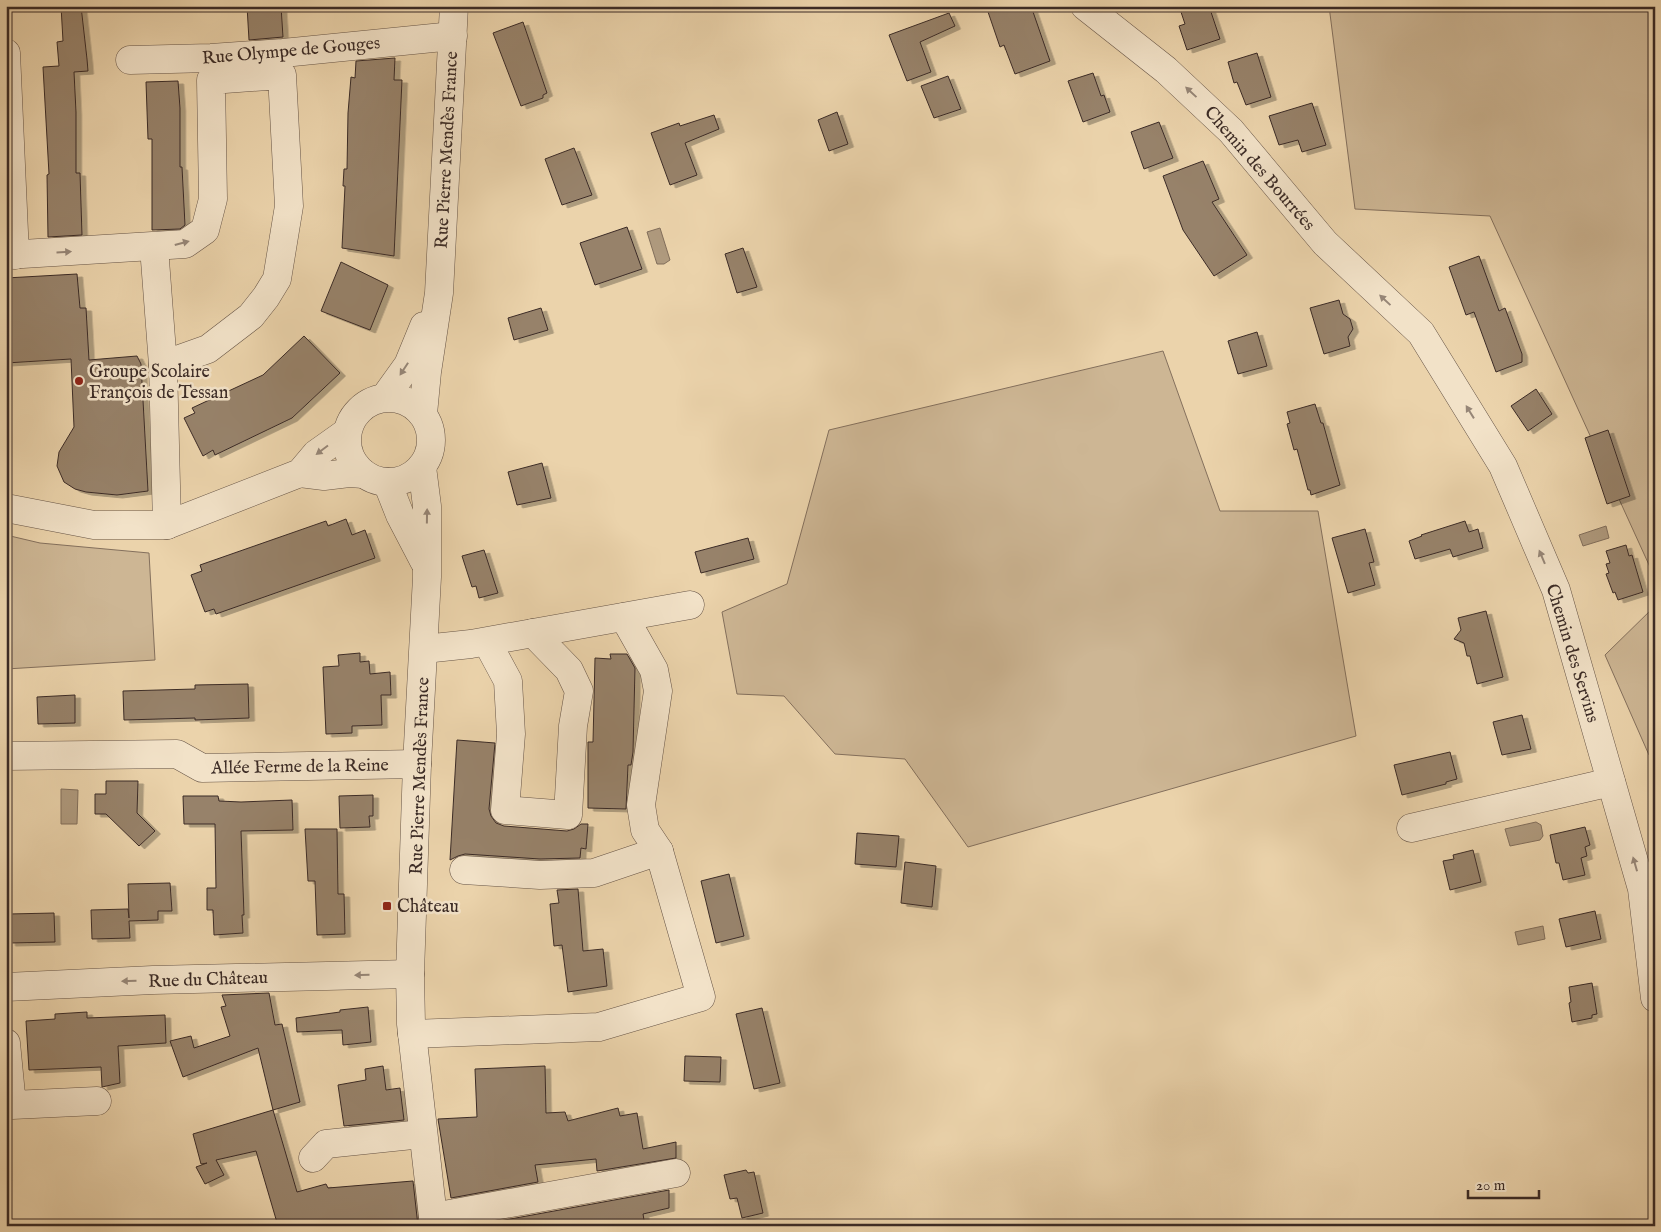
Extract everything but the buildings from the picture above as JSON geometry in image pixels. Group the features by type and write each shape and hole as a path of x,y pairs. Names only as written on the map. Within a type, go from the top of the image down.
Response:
{"street":[{"name":"Rue Pierre Mendès France","path":"423,414 427,372 439,293 454,6"},
{"name":"Chemin des Bourrées","path":"1094,8 1166,70 1231,130 1325,243 1421,333"},
{"name":"Rue Olympe de Gouges","path":"130,60 211,58 282,53 452,36"},
{"path":"6,53 11,255 154,247 163,365 167,525"},
{"name":"Rue Olympe de Gouges","path":"154,247 185,244 205,230 213,199 211,80 282,75 289,206 277,279 251,316 208,349 163,365"},
{"name":"Rue Pierre Mendès France","path":"385,397 408,365 439,293"},
{"name":"Chemin des Servins","path":"1421,333 1503,466 1552,581 1642,889 1655,998"},
{"path":"6,508 94,525 167,525 300,473 324,476 349,473 376,478 400,481 412,476 422,467 429,454 432,441 430,427 423,414 416,406 406,400 396,397 374,400 356,412 350,422 347,432 347,444 350,455 356,466 376,478"},
{"path":"300,473 316,454 347,432"},
{"name":"Rue Pierre Mendès France","path":"422,467 427,506 426,565 410,974 412,1034 433,1221"},
{"name":"Rue Pierre Mendès France","path":"376,478 400,515 426,565"},
{"path":"424,649 487,642 690,605"},
{"path":"412,1034 599,1027 701,997 659,851 645,830 641,805 658,691 654,670 624,617"},
{"path":"487,642 508,681 511,734 505,810 568,815 573,726 579,691 569,670 533,633"},
{"name":"Allée Ferme de la Reine","path":"6,756 105,753 177,754 202,768 417,764"},
{"path":"1411,828 1611,782"},
{"path":"464,870 540,875 594,872 659,851"},
{"name":"Rue du Château","path":"6,986 410,974"},
{"path":"6,1043 9,1106 97,1102"},
{"path":"314,1158 326,1144 422,1134"},
{"path":"433,1221 676,1173"}],"shaded area":[{"path":"1329,6 1655,6 1655,578 1490,216 1355,209"},
{"path":"660,228 670,260 664,264 657,264 647,232"},
{"path":"1163,351 1220,511 1318,511 1356,736 968,847 905,759 835,754 784,696 737,694 722,612 787,584 829,430"},
{"path":"1606,526 1609,538 1583,546 1579,535"},
{"path":"6,535 40,543 149,553 155,660 6,669"},
{"path":"1655,606 1655,757 1649,755 1605,655"},
{"path":"61,789 78,790 77,824 61,824"},
{"path":"1536,822 1541,825 1543,836 1540,840 1510,846 1505,829"},
{"path":"1543,926 1545,939 1518,945 1515,932"}],"place":[{"name":"Groupe Scolaire François de Tessan","path":"79,381"},
{"name":"Château","path":"387,906"}]}
